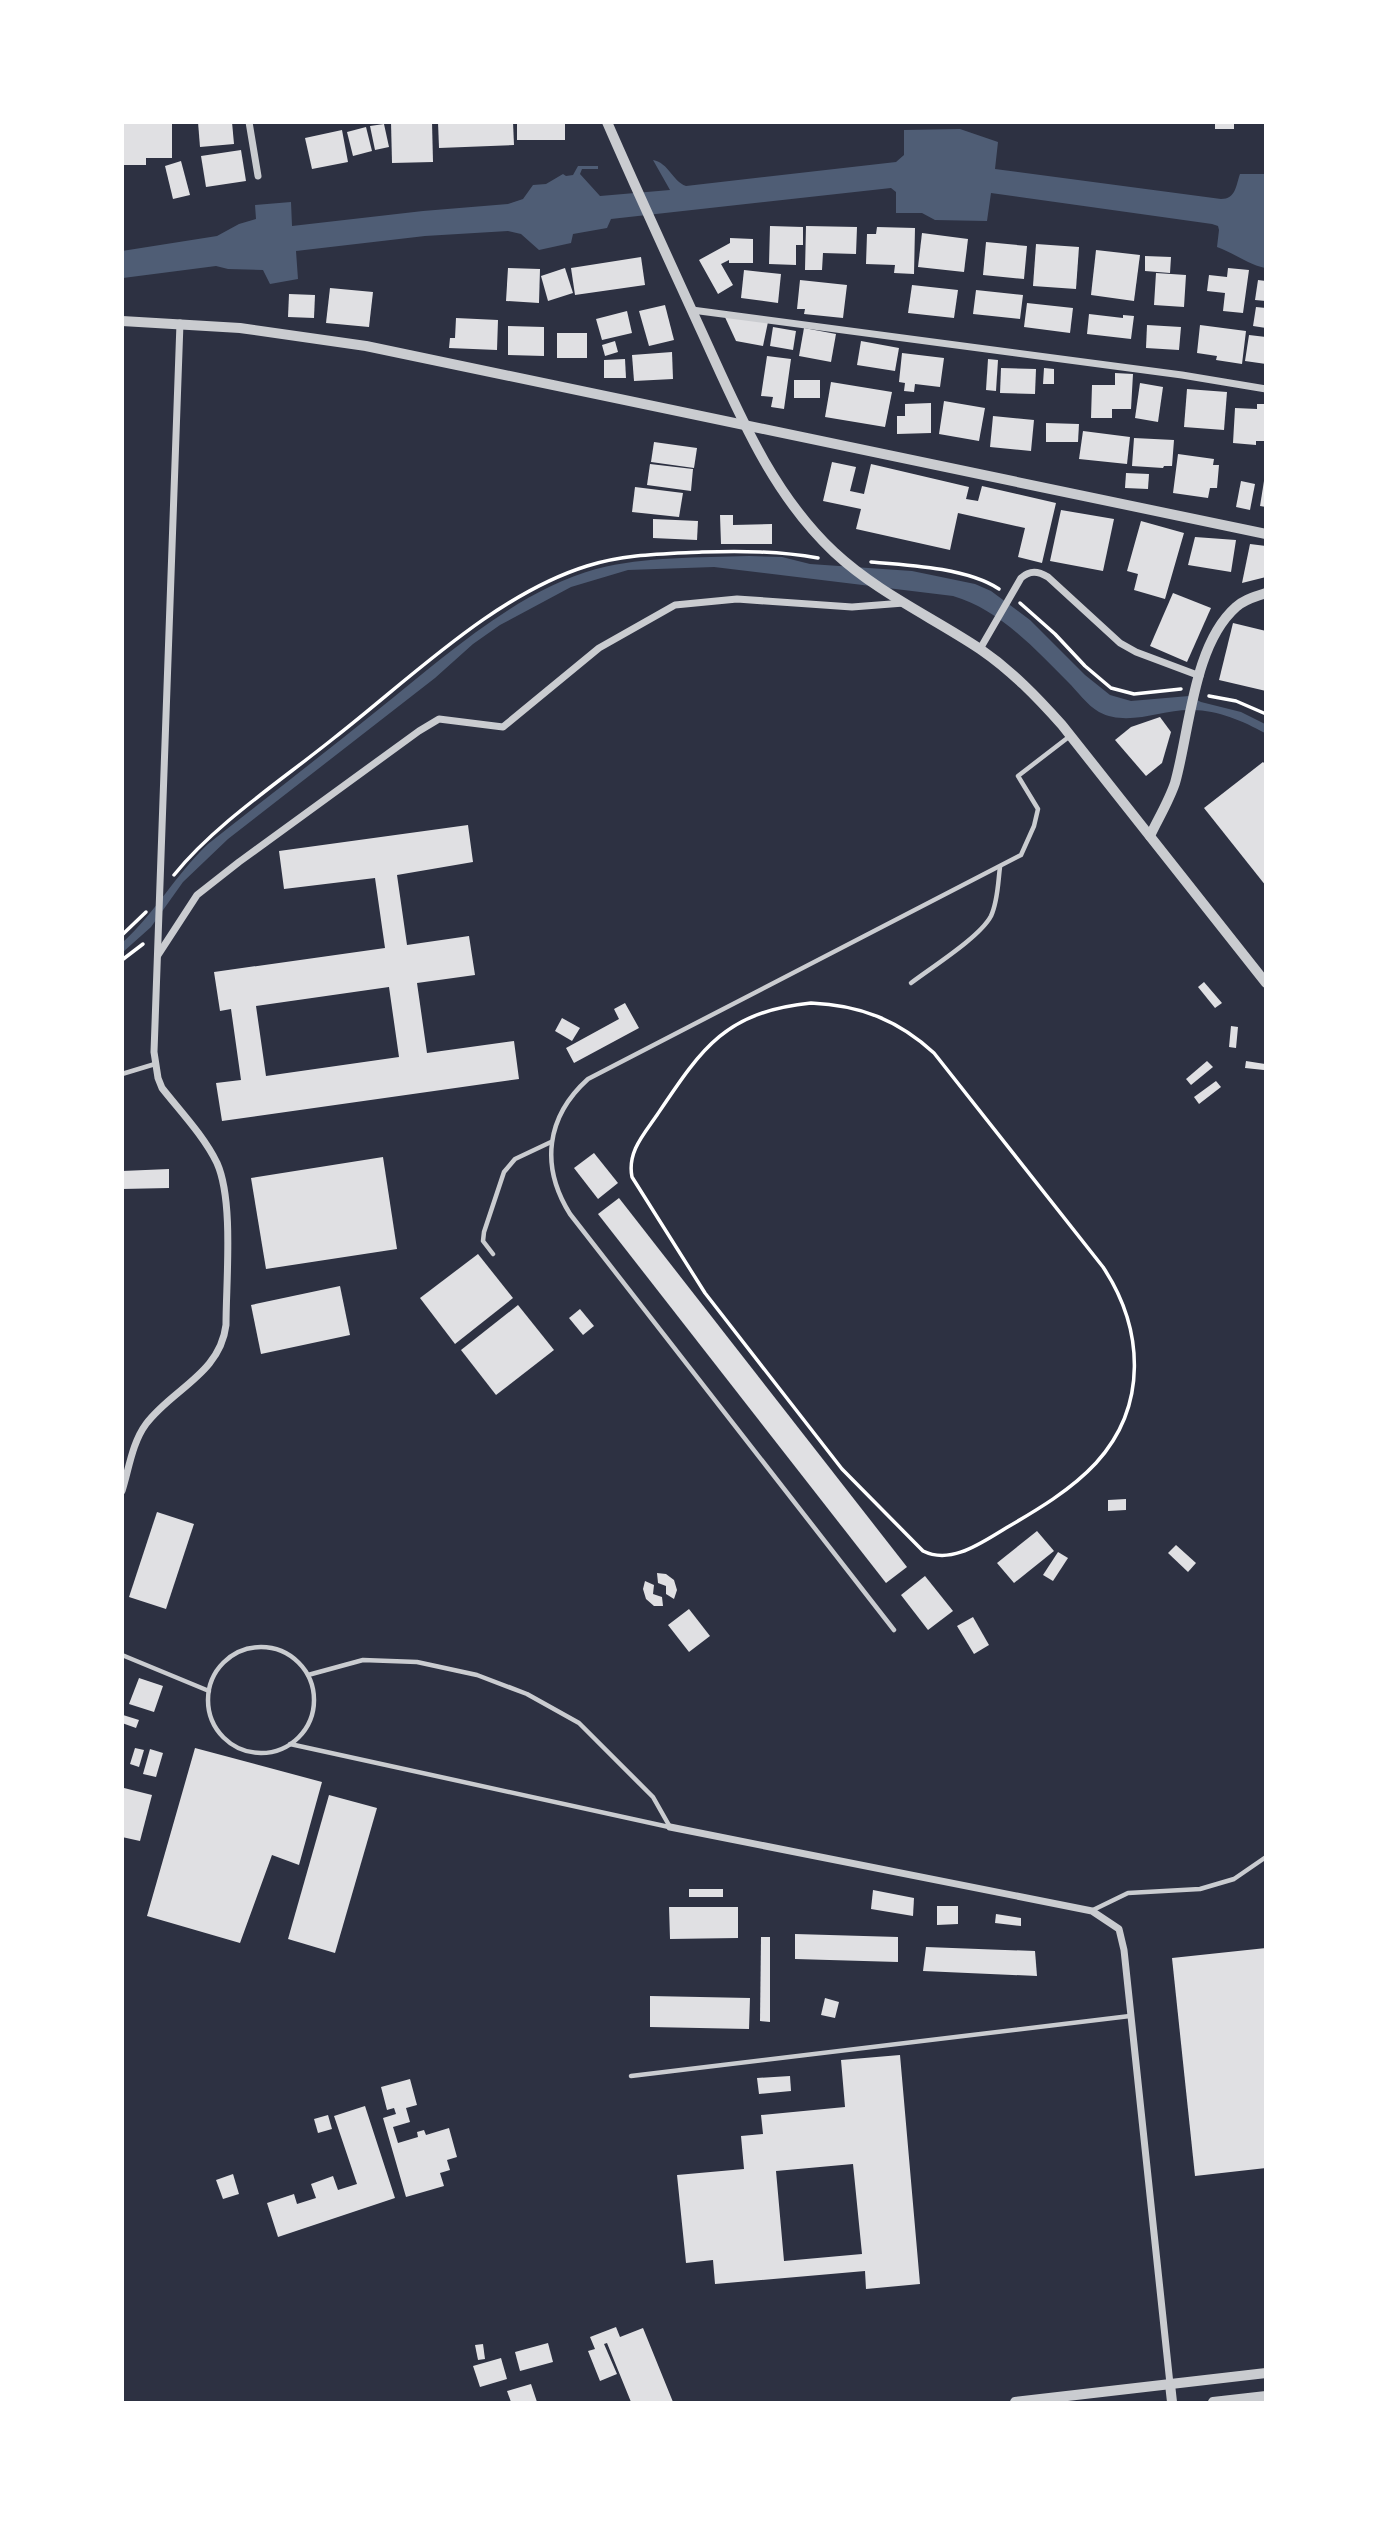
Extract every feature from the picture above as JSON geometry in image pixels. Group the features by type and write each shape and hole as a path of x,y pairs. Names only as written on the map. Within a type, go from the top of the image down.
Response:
{"street":[{"path":"249,122 258,176"},
{"path":"607,122 746,427 781,489 812,529 848,564 904,603 980,649 1031,690 1071,736 1265,983"},
{"path":"692,310 1182,375 1265,389"},
{"path":"122,321 240,328 366,345 1265,534"},
{"path":"122,1491 144,1427 211,1363 223,1339 226,1325 227,1205 221,1175 206,1146 162,1088 155,1064 180,323"},
{"path":"980,649 1014,588 1027,573 1042,573 1120,643 1136,652 1200,676"},
{"path":"1150,836 1174,785 1195,693 1213,639 1224,620 1238,605 1265,593"},
{"path":"158,956 197,895 419,731 439,719 503,727 599,648 674,605 737,599 852,607 904,603"},
{"path":"670,1828 1092,1911 1119,1928 1124,1950 1172,2403"},
{"path":"1015,2403 1265,2373"},
{"path":"1213,2403 1265,2396"}],"lane":[{"path":"894,1630 570,1214 559,1194 552,1172 552,1141 560,1113 577,1089 588,1079 1021,855 1034,826 1038,809 1018,776 1071,736"},
{"path":"911,983 982,928 995,904 1000,866"},
{"path":"122,1074 155,1064"},
{"path":"493,1254 483,1241 484,1232 504,1172 515,1159 552,1141"},
{"path":"264,1647 281,1651 296,1660 308,1675 314,1705 302,1734 290,1744 273,1751 255,1752 237,1747 222,1737 212,1722 208,1704 209,1691 217,1670 229,1657 246,1649 264,1647"},
{"path":"122,1655 209,1691"},
{"path":"308,1675 363,1660 416,1662 477,1675 527,1694 579,1723 653,1797 670,1828"},
{"path":"290,1744 670,1828"},
{"path":"1092,1911 1128,1894 1200,1889 1234,1878 1265,1857"},
{"path":"631,2076 1131,2015"}],"path":[{"path":"168,884 194,852 234,818 464,634 555,579 587,566 660,552 755,551 820,559"},
{"path":"869,562 962,574 992,584 1003,592"},
{"path":"1015,600 1026,607 1111,688 1134,694 1182,688"},
{"path":"1209,696 1236,701 1265,714"},
{"path":"122,935 134,926 152,905"},
{"path":"134,926 141,932"},
{"path":"122,960 135,951 143,959"},
{"path":"811,1003 856,1008 888,1020 917,1038 949,1070 1102,1268 1113,1283 1129,1318 1135,1356 1134,1375 1126,1412 1109,1446 1084,1475 1051,1500 995,1535 959,1552 943,1557 923,1551 842,1469 705,1293 632,1177 633,1152 694,1060 727,1031 746,1019 767,1011 811,1003"}],"water":[{"path":"960,129 998,142 995,169 1221,199 1233,194 1240,174 1265,174 1265,268 1217,247 1219,230 1218,226 1212,224 991,193 987,221 935,220 922,213 896,213 896,192 891,188 611,219 607,228 573,234 571,243 539,250 521,234 508,231 425,236 296,251 298,279 270,284 263,270 216,266 123,278 122,251 217,236 239,224 256,219 255,205 291,202 292,226 508,204 523,199 533,185 546,184 563,174 573,175 578,166 598,166 598,169 582,169 580,174 600,196 670,190 653,160 663,165 686,186 896,162 904,155 904,130"},
{"path":"782,557 810,564 912,571 975,584 991,591 1030,620 1085,675 1110,695 1131,701 1189,696 1201,702 1241,712 1265,724 1265,733 1248,724 1209,711 1178,711 1132,718 1099,712 1086,702 1043,656 1001,620 970,602 953,596 714,567 628,570 571,587 500,625 473,644 435,678 228,839 183,882 151,927 123,952 123,942 208,844 455,648 509,610 566,579 596,569 672,558"}],"building":[{"path":"123,122 172,122 172,158 146,158 146,165 123,165"},
{"path":"198,122 232,122 234,144 200,147"},
{"path":"391,122 432,122 433,162 392,163"},
{"path":"438,122 513,122 514,145 439,148"},
{"path":"517,122 565,122 565,140 517,140"},
{"path":"1215,122 1234,122 1234,129 1215,129"},
{"path":"384,124 389,147 375,150 370,126"},
{"path":"366,127 372,151 353,156 347,132"},
{"path":"342,130 348,162 312,169 305,138"},
{"path":"241,150 246,181 206,187 201,156"},
{"path":"181,161 190,195 173,199 165,166"},
{"path":"770,226 803,227 803,245 796,245 796,265 769,264"},
{"path":"806,226 857,227 856,254 823,253 822,270 805,270"},
{"path":"877,227 915,228 914,274 894,273 895,265 866,264 867,234 876,234"},
{"path":"922,233 968,239 964,272 918,267"},
{"path":"730,238 753,239 753,263 729,263 729,260 721,264 733,285 718,294 699,260 730,243"},
{"path":"986,242 1027,246 1024,279 983,275"},
{"path":"1036,244 1079,247 1076,289 1033,286"},
{"path":"1096,250 1140,255 1134,301 1091,295"},
{"path":"1145,256 1171,257 1170,273 1145,271"},
{"path":"641,257 645,285 575,295 571,268"},
{"path":"508,268 540,269 539,303 506,301"},
{"path":"565,268 573,293 548,301 541,276"},
{"path":"1228,268 1249,270 1243,313 1223,311 1225,293 1207,291 1209,275 1227,277"},
{"path":"744,270 781,274 778,303 741,298"},
{"path":"1156,273 1186,275 1184,307 1154,305"},
{"path":"800,280 847,285 843,318 804,314 805,309 797,309"},
{"path":"1258,280 1266,281 1266,301 1255,300"},
{"path":"912,285 958,290 954,318 908,313"},
{"path":"330,288 373,292 369,327 326,323"},
{"path":"976,290 1023,295 1020,319 973,314"},
{"path":"289,294 315,295 314,318 288,317"},
{"path":"1027,303 1073,308 1070,333 1024,327"},
{"path":"665,305 674,340 649,346 639,311"},
{"path":"1256,307 1266,308 1266,328 1253,326"},
{"path":"627,311 632,333 602,340 596,319"},
{"path":"1089,314 1123,318 1123,315 1134,316 1131,339 1087,334"},
{"path":"724,315 768,322 763,346 736,341"},
{"path":"456,318 498,320 497,350 449,348 450,338 455,338"},
{"path":"1147,325 1181,327 1179,350 1146,348"},
{"path":"1200,325 1246,331 1242,364 1216,360 1217,356 1197,353"},
{"path":"508,326 544,327 544,356 508,355"},
{"path":"773,327 796,331 793,350 770,346"},
{"path":"804,328 836,334 831,362 799,356"},
{"path":"557,333 587,333 587,358 557,358"},
{"path":"1249,335 1266,337 1266,364 1245,361"},
{"path":"615,341 618,352 605,356 602,345"},
{"path":"861,341 899,348 895,371 857,365"},
{"path":"672,352 673,379 634,381 632,355"},
{"path":"902,353 944,358 940,387 915,384 914,392 904,391 905,383 899,382"},
{"path":"767,356 791,359 784,409 771,407 773,397 761,396"},
{"path":"625,359 626,378 604,378 604,360"},
{"path":"988,359 998,360 996,391 986,390"},
{"path":"1001,368 1036,369 1035,394 1000,393"},
{"path":"1044,368 1054,369 1054,384 1043,384"},
{"path":"1115,373 1133,374 1131,409 1112,409 1112,418 1091,418 1092,385 1115,385"},
{"path":"794,380 820,380 820,398 794,398"},
{"path":"831,382 892,392 885,427 825,417"},
{"path":"1140,383 1163,387 1158,422 1135,418"},
{"path":"1187,389 1227,392 1224,430 1184,427"},
{"path":"944,401 985,408 979,441 939,434"},
{"path":"931,403 931,433 897,434 897,416 905,416 905,404"},
{"path":"1257,404 1266,404 1266,441 1256,441 1256,445 1233,443 1235,408 1257,409"},
{"path":"993,416 1034,420 1031,451 990,447"},
{"path":"1046,423 1079,424 1078,442 1046,442"},
{"path":"1083,431 1130,437 1127,464 1079,459"},
{"path":"1134,438 1174,440 1172,466 1132,466"},
{"path":"654,442 697,448 694,468 651,462"},
{"path":"1178,454 1214,459 1213,465 1219,465 1217,488 1210,488 1208,498 1173,493"},
{"path":"832,462 856,467 850,491 864,494 871,464 969,487 966,499 978,501 982,486 1056,503 1042,563 1018,557 1025,528 958,513 950,550 856,529 861,509 823,501"},
{"path":"650,464 693,469 691,491 647,485"},
{"path":"1126,473 1149,474 1148,489 1125,488"},
{"path":"1241,481 1255,484 1250,510 1236,507"},
{"path":"1266,481 1266,507 1260,506"},
{"path":"635,487 683,493 679,517 632,512"},
{"path":"1061,510 1114,519 1103,571 1050,561"},
{"path":"720,515 733,515 733,525 772,524 772,544 721,544"},
{"path":"653,519 698,521 697,540 653,538"},
{"path":"1141,521 1184,533 1165,599 1134,590 1138,574 1127,571"},
{"path":"1195,537 1236,540 1231,572 1188,565"},
{"path":"1250,544 1266,546 1266,577 1242,583"},
{"path":"1173,593 1211,608 1187,662 1150,646"},
{"path":"1233,623 1266,631 1266,691 1219,680"},
{"path":"1160,717 1171,732 1162,763 1146,776 1115,740 1131,727"},
{"path":"1263,762 1266,765 1266,886 1204,808"},
{"path":"468,825 473,862 397,875 407,945 469,936 475,975 417,983 427,1053 514,1041 519,1079 222,1121 216,1083 241,1080 231,1009 220,1011 214,972 385,948 375,878 284,889 279,851","holes":["389,987 399,1057 266,1076 256,1006"]},
{"path":"1204,982 1222,1003 1215,1008 1198,987"},
{"path":"625,1003 639,1028 574,1063 566,1048 619,1019 614,1009"},
{"path":"562,1018 580,1028 572,1041 555,1031"},
{"path":"1231,1026 1238,1027 1236,1048 1229,1047"},
{"path":"1207,1061 1213,1067 1191,1085 1186,1079"},
{"path":"1246,1061 1265,1064 1264,1070 1245,1068"},
{"path":"1216,1081 1221,1087 1199,1104 1194,1097"},
{"path":"594,1153 618,1183 598,1199 574,1168"},
{"path":"383,1157 397,1249 266,1269 251,1178"},
{"path":"169,1169 169,1188 122,1189 122,1171"},
{"path":"619,1198 907,1567 886,1583 598,1214"},
{"path":"478,1254 513,1298 455,1344 420,1298"},
{"path":"340,1286 350,1335 261,1354 251,1305"},
{"path":"518,1305 554,1350 496,1395 461,1350"},
{"path":"580,1309 594,1326 583,1335 569,1318"},
{"path":"1126,1499 1126,1510 1108,1511 1108,1500"},
{"path":"157,1512 194,1524 166,1609 129,1597"},
{"path":"1037,1531 1054,1551 1014,1583 997,1563"},
{"path":"1176,1545 1196,1563 1188,1572 1168,1553"},
{"path":"1058,1552 1068,1558 1053,1581 1043,1575"},
{"path":"657,1573 666,1574 674,1580 677,1590 674,1599 666,1594 666,1586 658,1583"},
{"path":"925,1576 953,1611 928,1630 901,1595"},
{"path":"645,1581 654,1585 653,1594 662,1597 663,1606 654,1606 646,1599 643,1589"},
{"path":"689,1609 710,1636 689,1652 668,1625"},
{"path":"973,1617 989,1645 974,1654 957,1626"},
{"path":"139,1678 163,1686 154,1712 129,1704"},
{"path":"123,1715 139,1720 136,1728 122,1723"},
{"path":"135,1748 144,1750 139,1767 130,1764"},
{"path":"195,1748 322,1782 299,1865 272,1855 240,1943 147,1916"},
{"path":"150,1749 163,1753 156,1777 143,1774"},
{"path":"124,1788 152,1795 140,1841 122,1837"},
{"path":"329,1795 377,1808 335,1953 288,1939"},
{"path":"689,1889 723,1889 723,1897 689,1897"},
{"path":"873,1890 914,1898 913,1916 871,1909"},
{"path":"937,1906 958,1906 958,1924 937,1925"},
{"path":"669,1907 738,1907 738,1938 670,1939"},
{"path":"996,1914 1021,1918 1021,1926 995,1923"},
{"path":"795,1934 898,1937 898,1962 795,1959"},
{"path":"761,1937 770,1937 770,2022 760,2021"},
{"path":"926,1947 1035,1951 1037,1976 923,1971"},
{"path":"1266,1948 1266,2168 1195,2176 1172,1958"},
{"path":"650,1996 750,1998 749,2029 650,2027"},
{"path":"825,1998 839,2002 835,2018 821,2015"},
{"path":"900,2055 920,2284 866,2289 865,2271 715,2284 713,2260 686,2263 677,2175 744,2169 741,2136 763,2134 761,2115 845,2107 841,2060","holes":["853,2164 862,2254 784,2261 776,2171"]},
{"path":"790,2076 791,2091 759,2094 757,2078"},
{"path":"410,2079 417,2105 406,2108 410,2122 393,2127 398,2143 418,2137 417,2132 424,2130 426,2135 449,2128 457,2157 447,2160 450,2170 440,2173 444,2186 406,2197 383,2118 396,2114 394,2108 387,2110 381,2087"},
{"path":"365,2106 395,2198 278,2237 267,2203 294,2194 297,2204 316,2198 311,2184 333,2176 338,2190 357,2184 334,2116"},
{"path":"328,2115 332,2129 318,2133 314,2119"},
{"path":"233,2174 239,2194 223,2199 216,2180"},
{"path":"616,2327 620,2337 643,2328 673,2402 631,2402 607,2343 604,2344 617,2374 600,2381 588,2351 595,2349 590,2337"},
{"path":"548,2343 553,2362 520,2371 515,2352"},
{"path":"483,2344 485,2359 478,2360 475,2345"},
{"path":"501,2358 507,2379 480,2387 473,2366"},
{"path":"531,2384 537,2402 511,2402 507,2391"}]}
